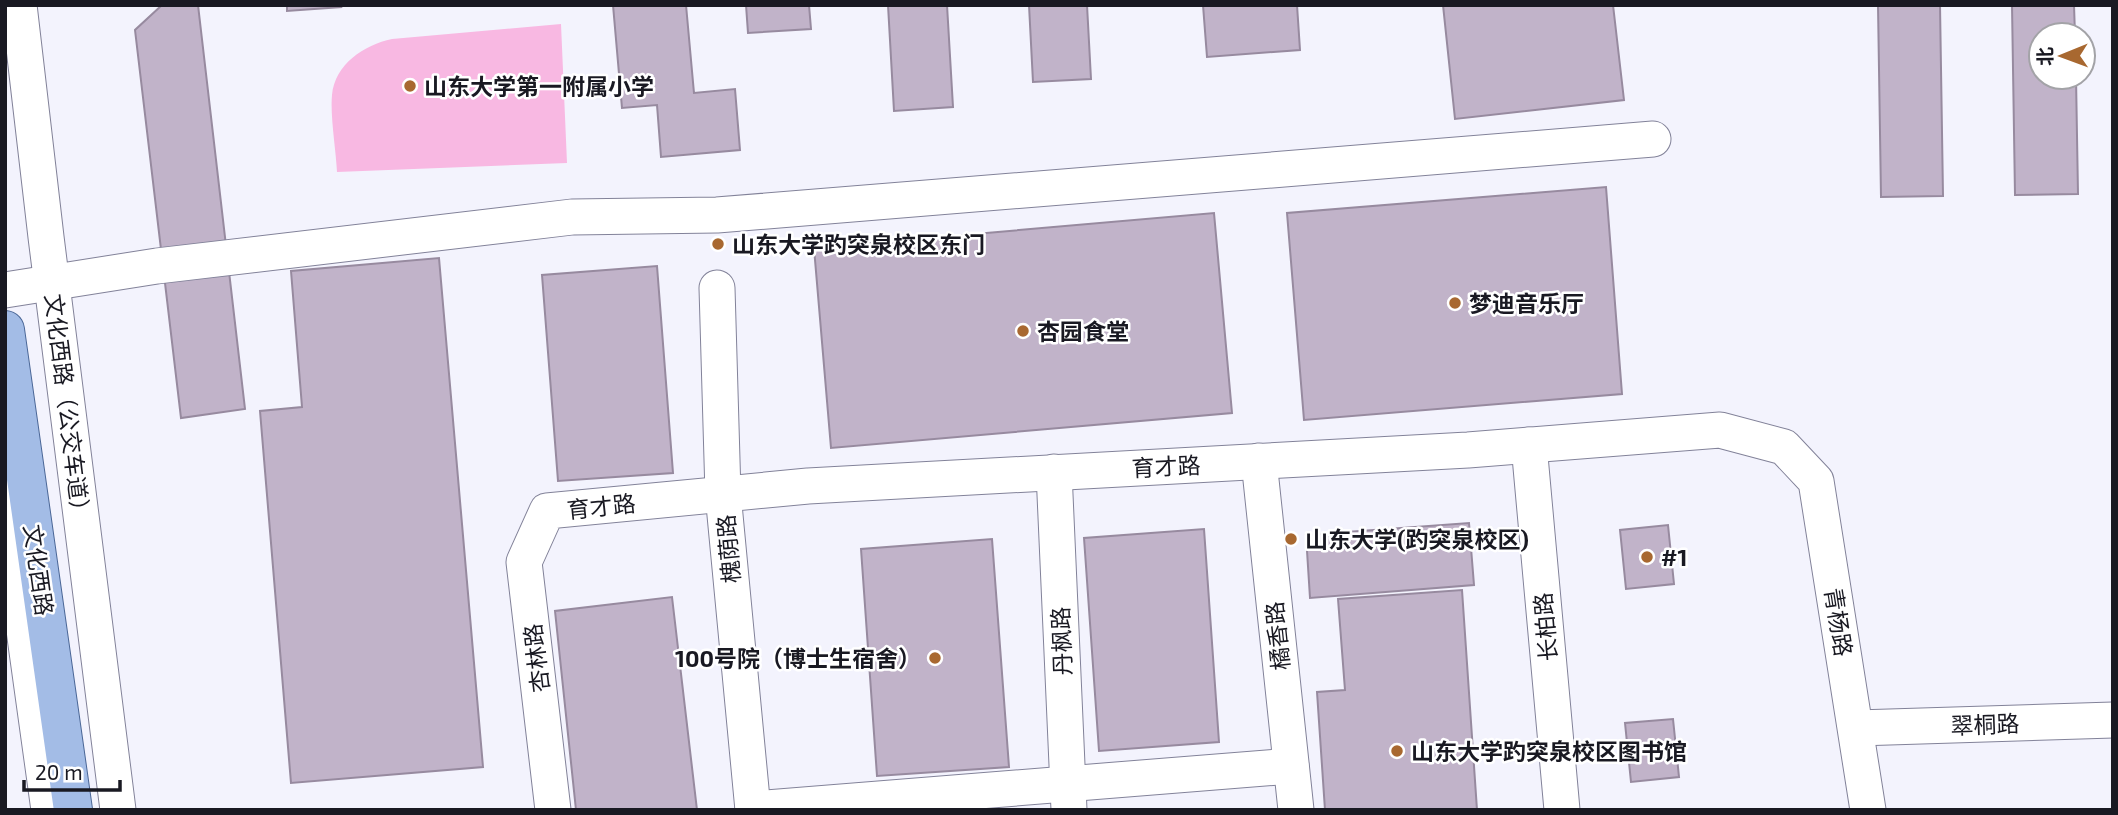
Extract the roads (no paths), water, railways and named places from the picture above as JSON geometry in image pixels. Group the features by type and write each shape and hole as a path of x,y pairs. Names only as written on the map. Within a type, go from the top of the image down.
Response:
{"main road":[{"name":"文化西路","path":"5,330 74,810"}],"lane":[{"name":"文化西路（公交车道）","path":"19,5 66,281 118,810"},
{"path":"5,290 157,266 572,217 717,215 1653,139"},
{"name":"槐荫路","path":"717,288 723,494 753,809"},
{"name":"育才路","path":"547,511 808,486 1529,445 1720,430 1784,447"},
{"name":"长柏路","path":"1529,445 1562,810"},
{"name":"青杨路","path":"1784,447 1816,481 1868,810"},
{"name":"橘香路","path":"1259,461 1296,810"},
{"name":"丹枫路","path":"1054,472 1068,797"},
{"path":"5,493 10,560 48,810"},
{"name":"杏林路","path":"547,511 524,562 553,810"},
{"name":"翠桐路","path":"1857,728 2113,720"},
{"path":"753,809 1068,797 1291,766"}],"place":[{"name":"山东大学第一附属小学","path":"410,86"},
{"name":"山东大学趵突泉校区东门","path":"718,244"},
{"name":"梦迪音乐厅","path":"1455,303"},
{"name":"杏园食堂","path":"1023,331"},
{"name":"山东大学(趵突泉校区)","path":"1291,539"},
{"name":"#1","path":"1647,557"},
{"name":"100号院（博士生宿舍）","path":"935,658"},
{"name":"山东大学趵突泉校区图书馆","path":"1397,751"}]}
